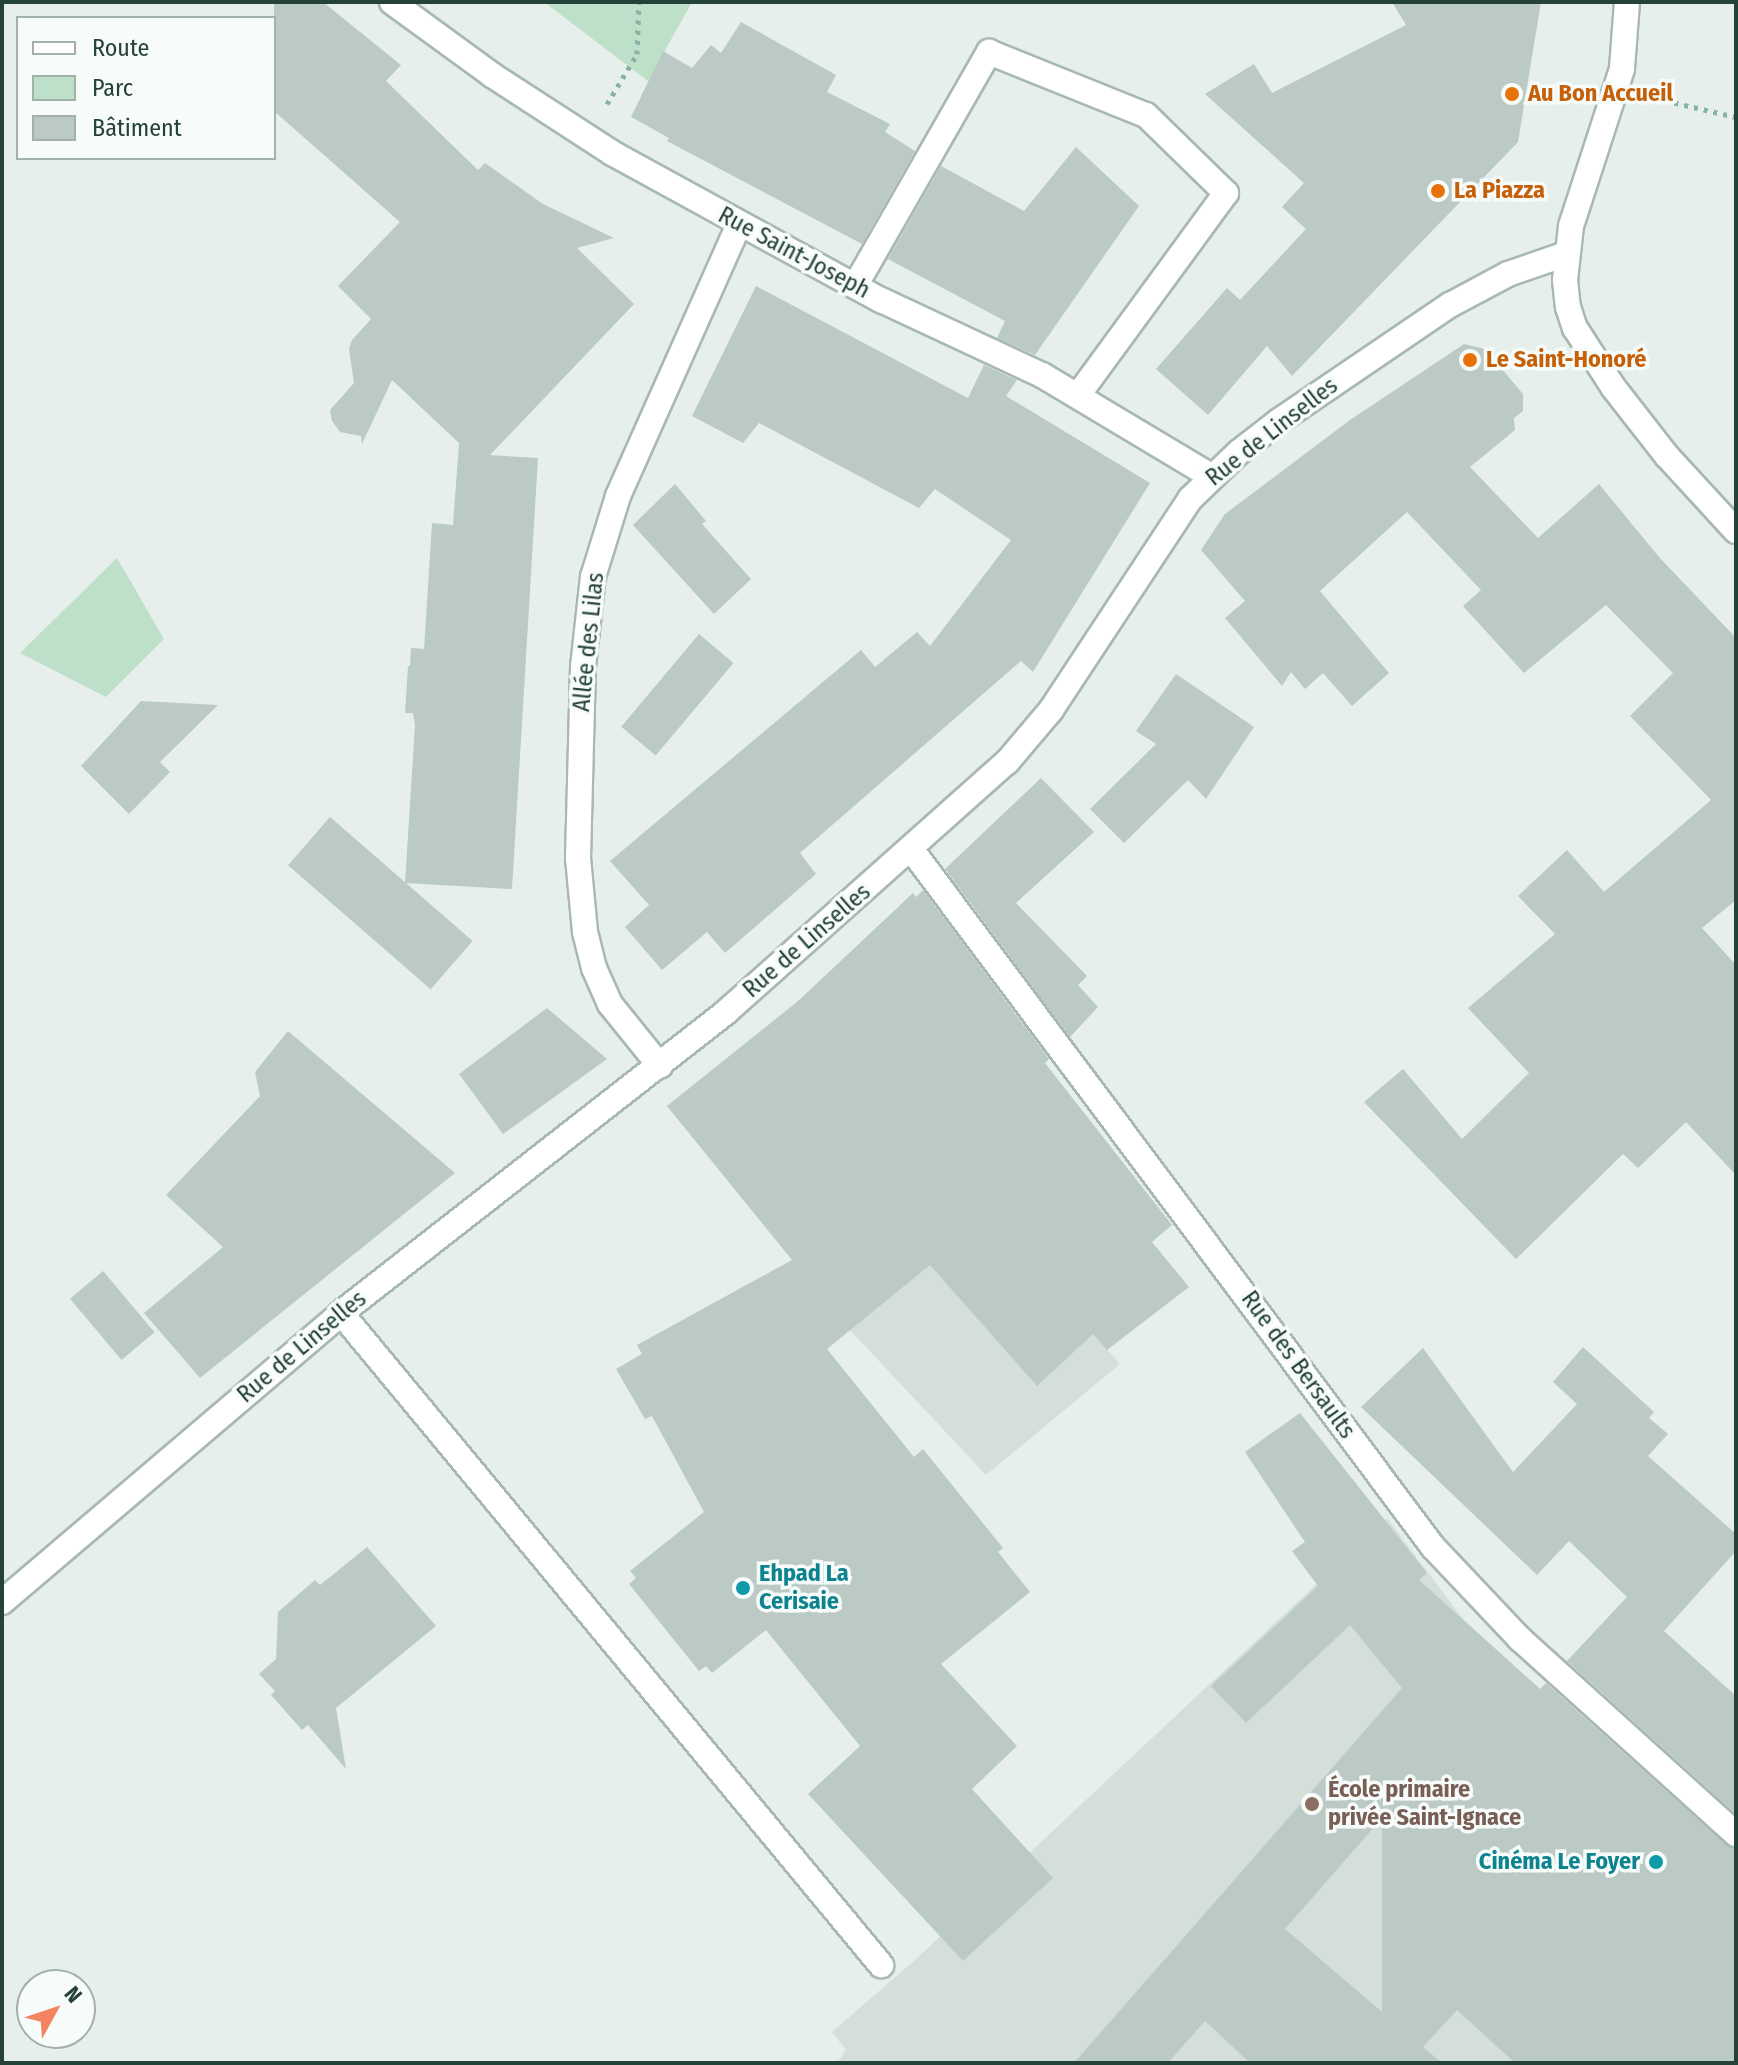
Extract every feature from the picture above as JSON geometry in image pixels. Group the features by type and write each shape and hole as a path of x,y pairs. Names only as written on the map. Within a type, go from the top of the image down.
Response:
{"street":[{"name":"Rue Saint-Joseph","path":"392,2 492,75 587,137 855,286 1078,395 1211,476"},
{"path":"1627,2 1627,34 1615,89 1578,199 1566,254 1568,307 1594,362 1643,427 1736,531"},
{"path":"855,286 989,52 1146,115 1226,193 1078,395"},
{"name":"Allée des Lilas","path":"660,1066 610,1004 594,968 585,932 578,858 584,654 593,577 618,496 739,224"},
{"name":"Rue de Linselles","path":"2,1602 341,1313 660,1066 793,955 911,849 1032,735 1172,523 1211,476 1279,421 1450,305 1508,274 1566,254"},
{"name":"Rue des Bersaults","path":"911,849 1455,1573 1520,1639 1736,1834"},
{"path":"341,1313 881,1965"}],"path":[{"path":"587,137 637,54 639,2"},
{"path":"1615,89 1736,117"}],"shaded area":[{"path":"800,999 1120,1364 986,1475 850,1330 667,1106"},
{"name":"École primaire privée Saint-Ignace","path":"1387,1518 1463,1619 1596,1740 1736,2063 837,2063 846,2050 832,2032 915,1960"}],"green space":[{"path":"544,2 692,2 648,81"},
{"path":"117,558 164,639 106,697 20,653"}],"building":[{"path":"274,2 323,2 401,65 386,81 478,170 485,163 543,204 614,238 577,248 634,304 490,455 538,458 512,889 405,883 415,725 413,713 405,713 408,666 411,648 424,649 432,523 453,525 459,443 392,380 362,444 361,436 340,432 332,421 330,410 354,383 349,349 352,340 371,319 338,286 400,222 276,113"},
{"path":"1392,2 1541,2 1518,142 1292,376 1267,346 1208,415 1156,369 1227,288 1240,300 1306,229 1282,207 1304,183 1205,94 1254,64 1272,93 1406,25"},
{"path":"741,22 836,75 827,92 890,124 885,132 915,151 862,244 667,141 669,138 631,117 663,51 692,68 711,45 721,53"},
{"path":"1076,147 1139,206 1035,355 997,338 1005,321 888,259 941,166 1024,211"},
{"path":"756,286 968,398 984,365 1017,380 1006,396 1150,483 1033,672 1021,661 800,853 816,874 725,953 707,932 662,970 625,927 649,905 610,861 861,650 875,667 917,632 930,646 1011,540 935,489 919,508 759,423 743,443 692,416"},
{"path":"1464,344 1485,349 1523,394 1523,411 1514,418 1515,430 1470,467 1538,538 1599,484 1659,557 1736,638 1736,900 1702,928 1736,965 1736,1175 1686,1122 1638,1168 1623,1154 1516,1259 1364,1102 1403,1069 1462,1139 1529,1073 1468,1008 1555,934 1518,896 1567,850 1604,892 1711,800 1630,716 1673,673 1606,605 1524,673 1463,606 1481,590 1407,512 1320,591 1389,673 1352,706 1323,673 1305,689 1291,672 1282,686 1225,618 1245,601 1201,550 1225,514 1350,420"},
{"path":"675,484 706,521 702,524 751,579 714,614 633,525"},
{"path":"699,634 733,663 656,756 621,727"},
{"path":"1176,674 1254,727 1206,799 1188,780 1124,843 1090,809 1156,744 1136,731"},
{"path":"141,701 218,705 160,762 170,772 129,814 81,766"},
{"path":"1041,778 1094,832 1016,903 1087,976 1078,985 1098,1007 1070,1037 945,869"},
{"path":"330,817 473,941 431,989 288,865"},
{"path":"923,890 1049,1059 1045,1063 1172,1225 1152,1242 1189,1287 1107,1350 1093,1334 1037,1386 930,1265 827,1349 914,1457 923,1449 1003,1548 998,1552 1030,1592 941,1664 1017,1746 972,1789 1053,1878 963,1961 808,1794 860,1746 766,1630 712,1673 706,1666 699,1671 629,1584 636,1578 630,1571 704,1512 652,1416 645,1419 616,1369 642,1354 637,1345 792,1260 667,1106 796,1003 913,893 916,897"},
{"path":"547,1008 607,1059 503,1134 459,1074"},
{"path":"288,1031 455,1173 200,1378 144,1313 223,1247 166,1195 260,1096 255,1072"},
{"path":"103,1271 154,1332 121,1360 70,1299"},
{"path":"1583,1347 1654,1412 1649,1418 1668,1434 1648,1456 1736,1534 1736,1551 1664,1631 1736,1696 1736,1814 1567,1661 1627,1597 1569,1541 1537,1575 1361,1407 1423,1348 1513,1472 1577,1404 1553,1382"},
{"path":"1300,1413 1427,1573 1419,1580 1540,1689 1546,1683 1726,1845 1736,1849 1736,2063 1515,2063 1457,2010 1423,2047 1442,2063 1250,2063 1205,2021 1168,2063 1074,2063 1402,1688 1350,1625 1246,1723 1211,1686 1318,1586 1292,1551 1305,1542 1245,1452","holes":["1382,1818 1382,2012 1285,1929"]},
{"path":"367,1547 436,1626 336,1708 346,1769 308,1725 302,1730 271,1695 275,1691 259,1674 276,1659 278,1612 315,1580 320,1585"}],"place":[{"name":"Au Bon Accueil","path":"1512,94"},
{"name":"La Piazza","path":"1438,191"},
{"name":"Le Saint-Honoré","path":"1470,360"},
{"name":"Ehpad La Cerisaie","path":"743,1588"},
{"name":"École primaire privée Saint-Ignace","path":"1312,1804"},
{"name":"Cinéma Le Foyer","path":"1656,1862"}]}
